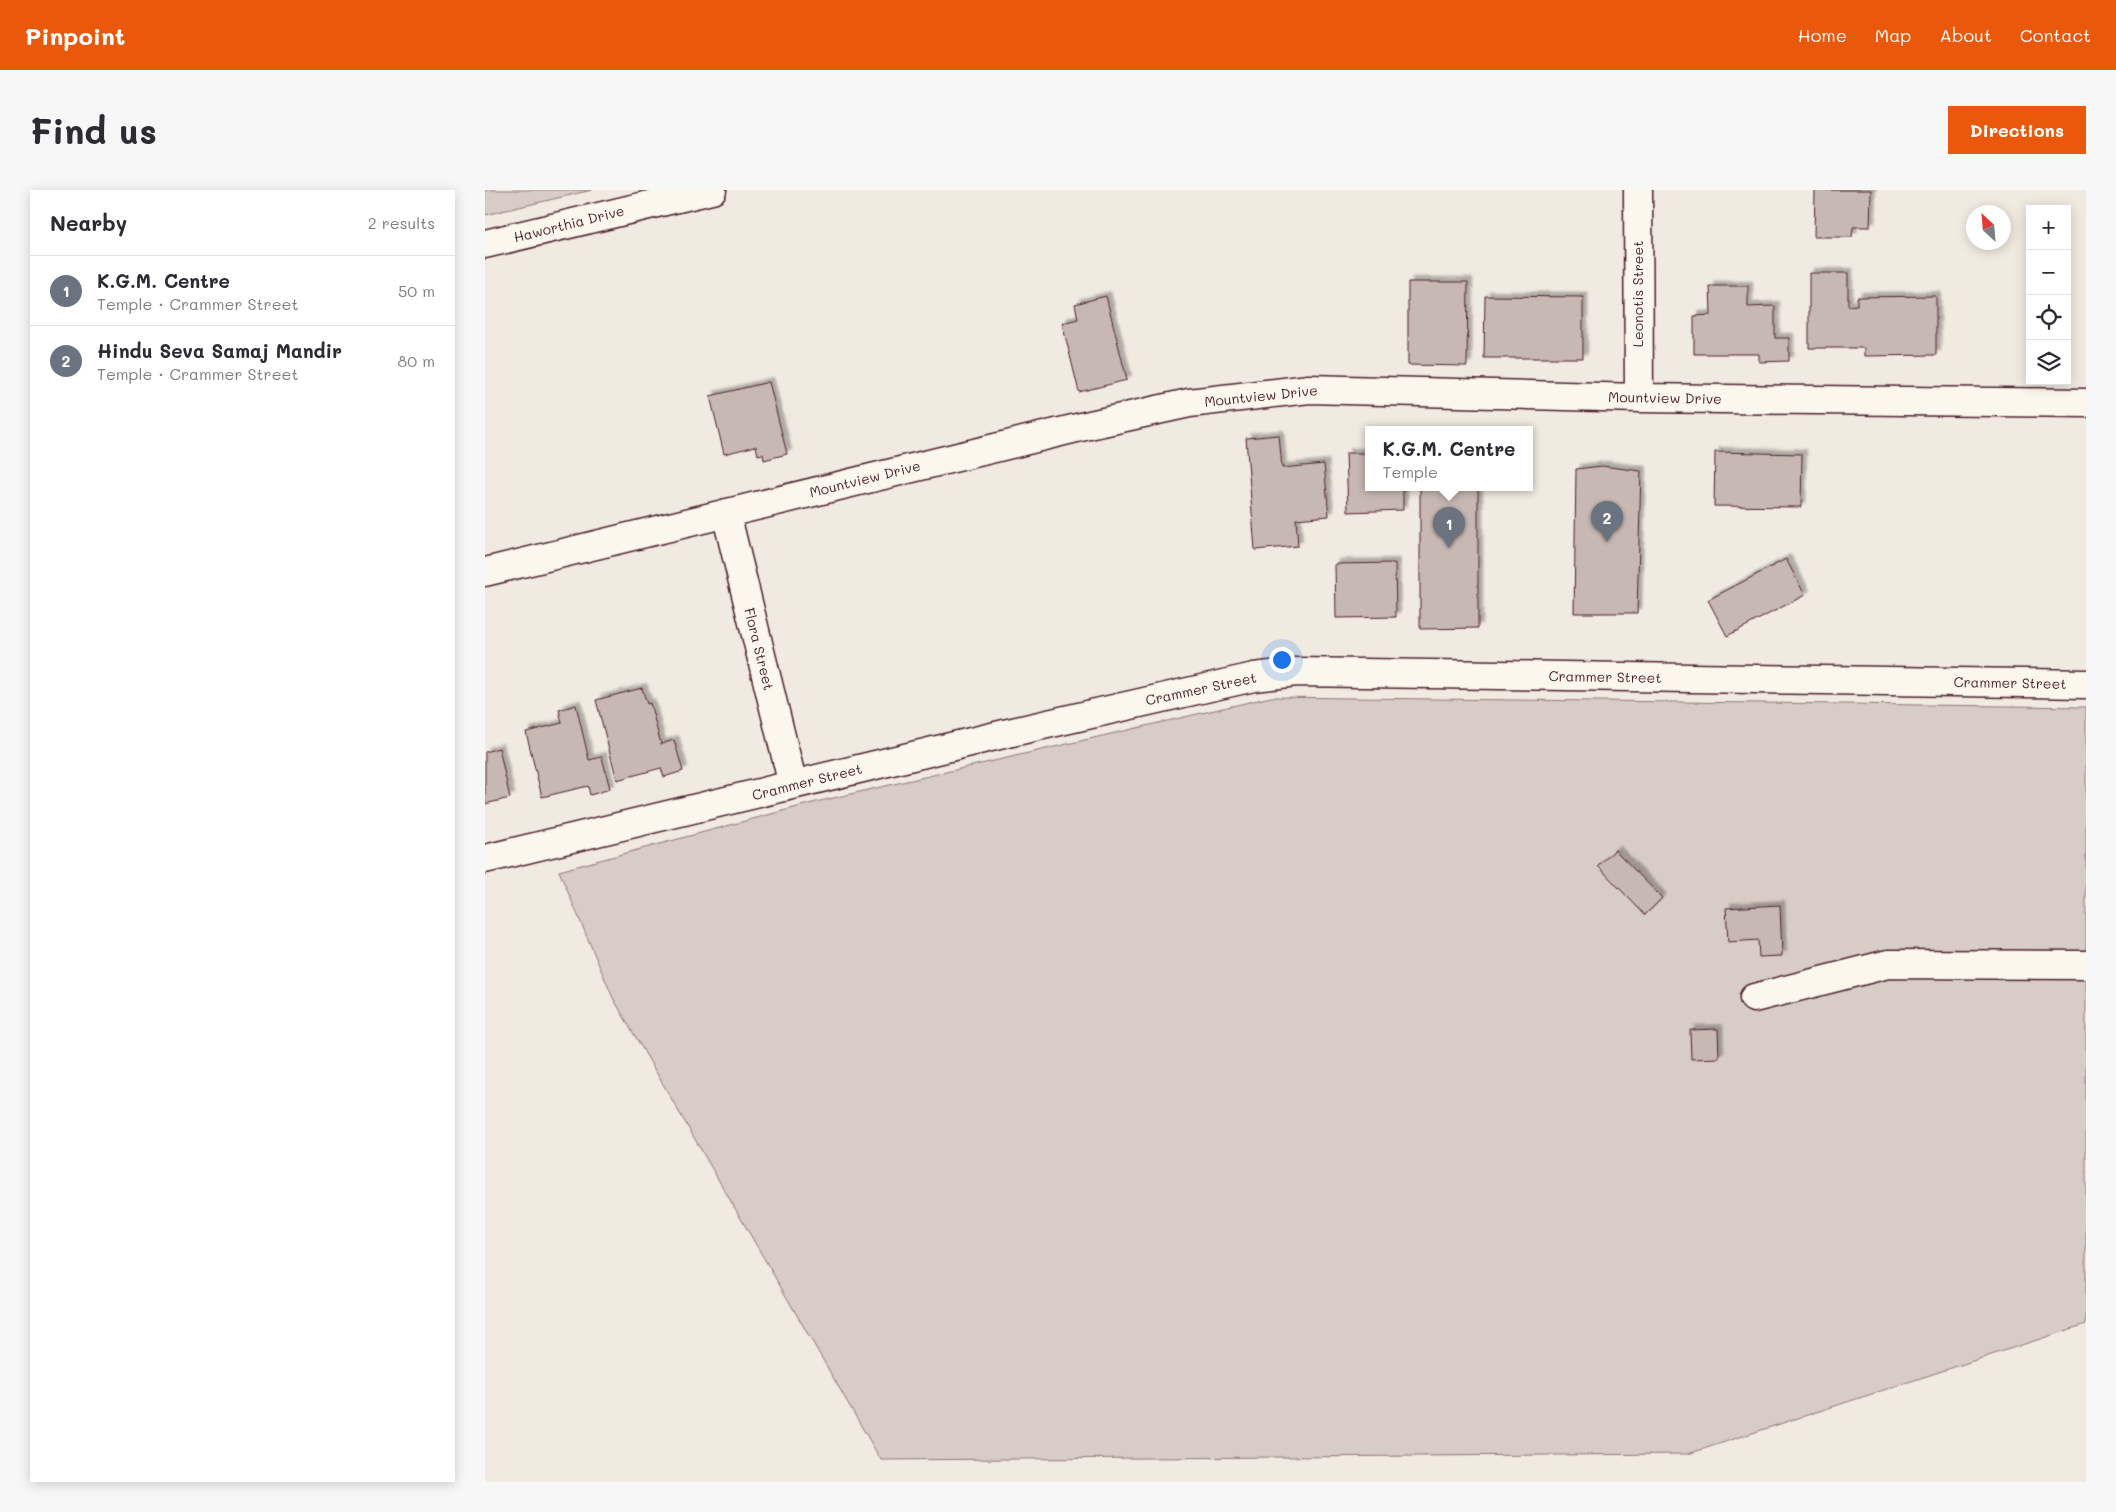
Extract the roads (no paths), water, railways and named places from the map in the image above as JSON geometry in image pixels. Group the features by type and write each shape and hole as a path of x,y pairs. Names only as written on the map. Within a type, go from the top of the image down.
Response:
{"street":[{"name":"Leonotis Street","path":"1638,190 1639,398"},
{"name":"Haworthia Drive","path":"485,244 706,191"},
{"name":"Mountview Drive","path":"485,572 1189,403 1309,389 1639,398 2086,403"},
{"name":"Flora Street","path":"726,513 793,785"},
{"name":"Crammer Street","path":"485,860 1017,731 1254,676 1296,672 2086,684"},
{"path":"1754,998 1888,964 2086,965"}],"place":[{"name":"Hindu Seva Samaj Mandir","path":"1607,542"},
{"name":"K.G.M. Centre","path":"1449,548"}]}
